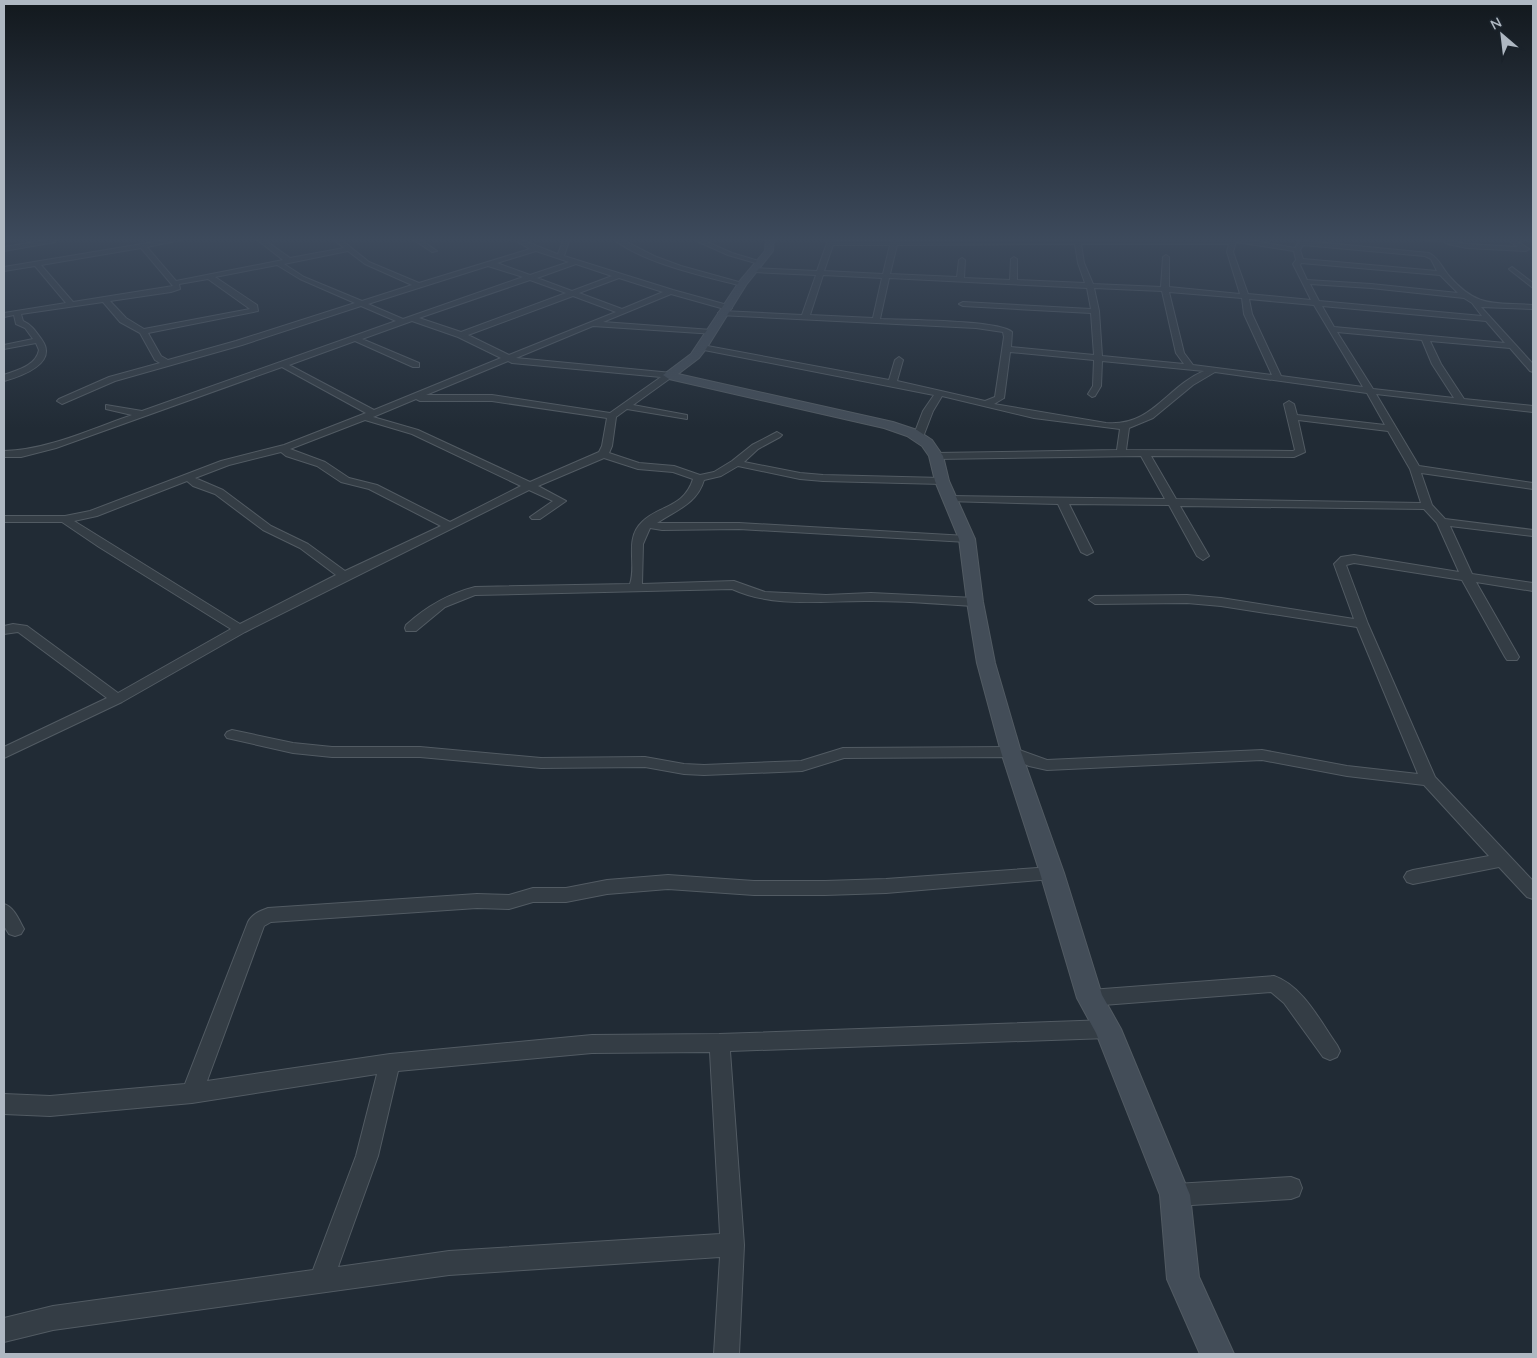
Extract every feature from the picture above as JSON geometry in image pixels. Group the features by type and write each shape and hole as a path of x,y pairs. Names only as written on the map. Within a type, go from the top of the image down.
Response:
{"street":[{"path":"4,315 93,301"},
{"path":"105,301 123,320 143,332 158,358 167,363"},
{"path":"143,332 254,311 254,307 246,301"},
{"path":"356,301 402,321"},
{"path":"62,401 112,379 239,343 370,301"},
{"path":"4,454 33,452 284,365 459,301"},
{"path":"461,335 547,301"},
{"path":"596,301 621,311"},
{"path":"4,518 65,518 93,514 234,460 283,448 646,301"},
{"path":"699,301 725,310 805,318 999,328 1008,332 999,398 986,404"},
{"path":"4,753 117,699 240,629 344,576 527,487 593,460 603,454 607,446 612,416 695,356 731,301"},
{"path":"805,318 810,301"},
{"path":"876,321 880,301"},
{"path":"1092,394 1097,386 1093,301"},
{"path":"1168,301 1180,353 1190,367"},
{"path":"1246,301 1248,314 1278,378"},
{"path":"1291,301 1489,319"},
{"path":"1316,301 1331,329 1415,468 1427,506 1442,522 1467,577 1512,656"},
{"path":"1473,301 1533,307"},
{"path":"1476,303 1533,369"},
{"path":"963,304 1095,311"},
{"path":"4,378 39,361 43,352 31,328 18,322 17,312"},
{"path":"412,318 461,335 506,358 669,375 888,425 918,437 927,443 936,456 946,490 967,539 975,602 986,663 1010,752 1052,873 1090,998 1108,1029 1175,1195 1182,1279 1217,1354"},
{"path":"593,324 712,332"},
{"path":"1331,329 1426,340 1512,346"},
{"path":"4,339 36,337"},
{"path":"4,347 36,337"},
{"path":"354,338 416,364"},
{"path":"1426,340 1428,349 1437,365 1461,401"},
{"path":"702,347 1068,421 1125,426 1142,422 1188,385 1212,371"},
{"path":"1006,349 1190,367 1370,391 1533,409"},
{"path":"892,384 899,360"},
{"path":"284,365 368,415 415,432 527,487 561,501 560,504 536,517"},
{"path":"918,437 928,411 939,394"},
{"path":"407,399 442,396 494,397 612,416"},
{"path":"936,456 1144,453 1294,454 1300,452 1289,404"},
{"path":"624,406 684,417"},
{"path":"109,407 143,414"},
{"path":"1293,417 1390,428"},
{"path":"1121,454 1125,426"},
{"path":"603,454 638,466 674,469 699,478 717,474 736,463 755,447 777,435"},
{"path":"283,448 290,454 321,464 345,480 373,487 450,526"},
{"path":"1144,453 1203,556"},
{"path":"736,463 800,476 1062,502 1427,506"},
{"path":"1415,468 1533,486"},
{"path":"187,477 196,484 219,492 267,528 304,546 344,576"},
{"path":"634,588 637,582 638,538 646,524 669,512 692,496 699,478"},
{"path":"1062,502 1087,552"},
{"path":"65,518 114,553 170,585 240,629"},
{"path":"1442,522 1533,534"},
{"path":"646,524 662,527 739,526 967,539"},
{"path":"1533,587 1354,559 1345,559 1340,564 1362,624 1428,780 1533,892"},
{"path":"411,628 429,611 464,593 475,591 734,585 754,594 765,596 826,599 871,597 975,602"},
{"path":"1095,600 1187,599 1221,602 1362,624"},
{"path":"7,626 22,630 117,699"},
{"path":"232,735 293,748 332,752 420,752 541,763 645,762 684,769 704,770 802,766 843,754 1010,752 1046,765 1262,755 1347,771 1428,780"},
{"path":"1412,877 1502,860"},
{"path":"192,1093 257,922 268,915 477,901 509,902 533,895 566,895 607,887 668,882 754,888 825,888 886,886 1052,873"},
{"path":"4,911 15,928"},
{"path":"1090,998 1274,984 1291,997 1330,1051"},
{"path":"4,1104 50,1106 192,1093 390,1063 592,1044 719,1044 1108,1029"},
{"path":"719,1044 732,1245 727,1354"},
{"path":"321,1280 367,1156 390,1063"},
{"path":"1175,1195 1291,1188"},
{"path":"4,1330 53,1318 449,1263 732,1245"}]}
